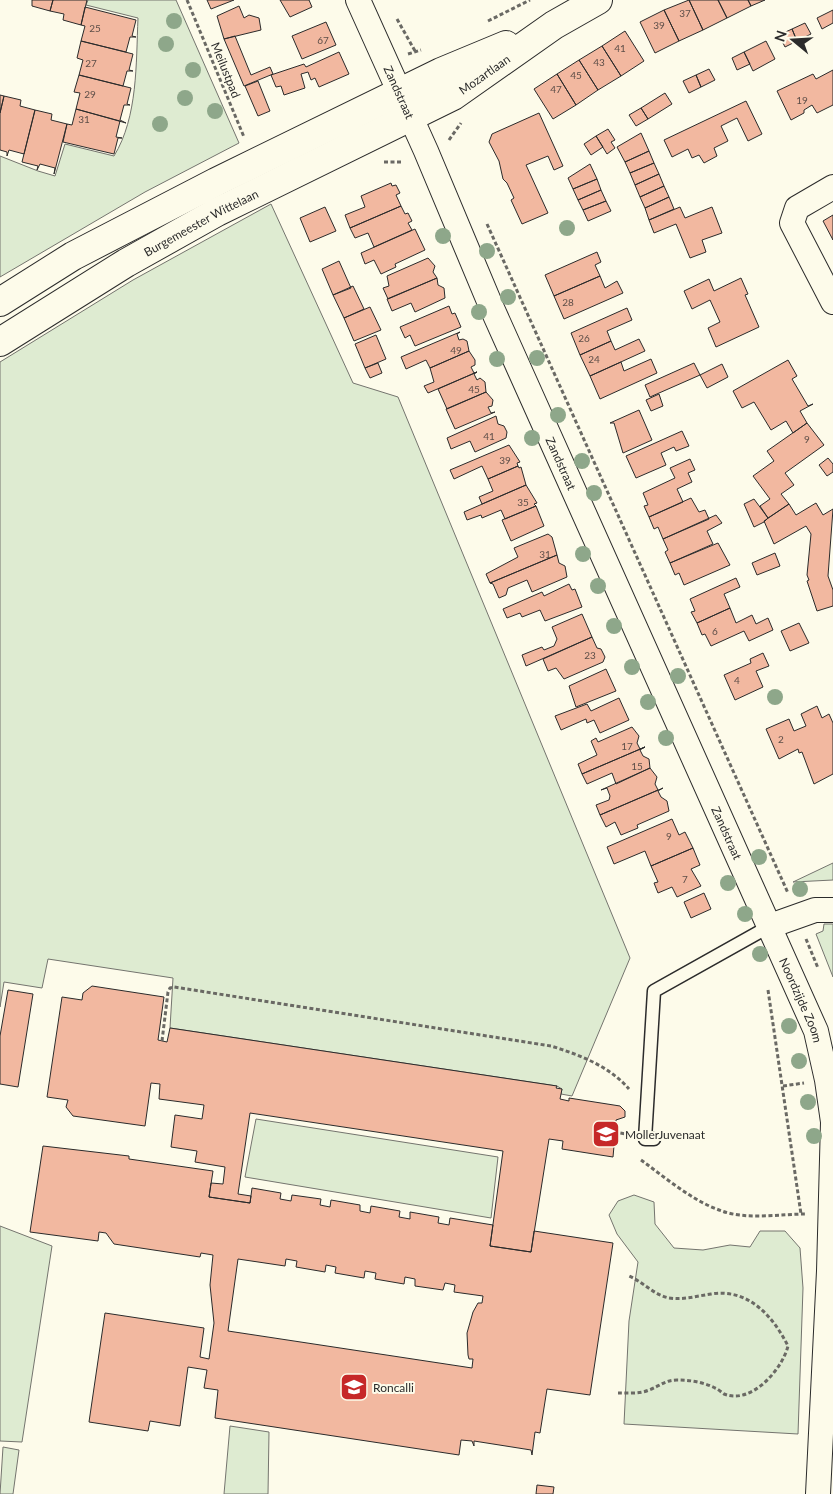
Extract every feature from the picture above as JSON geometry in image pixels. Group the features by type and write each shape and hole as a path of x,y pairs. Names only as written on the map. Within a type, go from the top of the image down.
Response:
{"street":[{"name":"Zandstraat","path":"358,0 426,151 499,324 770,926"},
{"name":"Mozartlaan","path":"404,105 441,72 554,25 598,0"},
{"path":"0,302 73,256 216,182 404,105"},
{"name":"Burgemeester Wittelaan","path":"0,342 126,263 217,212 347,150 404,105"},
{"path":"833,187 797,208 792,223 833,302"},
{"path":"770,926 815,910 833,910"},
{"name":"Noordzijde Zoom","path":"770,926 816,1030 827,1080 833,1122 831,1213 818,1494"}],"lane":[{"path":"654,1139 645,1139 654,991 770,926"}],"path":[{"name":"Meilustpad","path":"187,0 244,138"},
{"path":"396,17 415,51"},
{"path":"449,140 452,147"},
{"path":"484,218 797,915 818,969"},
{"path":"767,981 801,1214"},
{"path":"162,1041 168,992 170,988 174,987 551,1046 586,1058 609,1071 632,1094"},
{"path":"638,1157 698,1199 723,1212 759,1216 831,1213"},
{"path":"618,1393 648,1391 662,1382 676,1380 697,1382 714,1387 725,1394 742,1396 771,1378 784,1360 788,1346 781,1332 767,1314 751,1301 732,1293 692,1298 668,1298 650,1290 641,1281 629,1276"}],"green space":[{"path":"88,0 176,0 239,143 145,192 0,277 0,156 55,176 65,144 114,156 128,124 136,71 138,18 86,5"},
{"path":"271,204 353,383 398,397 630,958 572,1096 561,1094 562,1089 557,1086 170,1028 173,978 48,959 42,988 4,982 0,1007 0,362 133,280"},
{"path":"833,863 833,880 793,882"},
{"path":"824,924 833,924 833,977 816,934 823,931"},
{"path":"256,1119 498,1157 491,1218 245,1177"},
{"path":"634,1195 654,1202 655,1224 674,1248 703,1250 730,1245 750,1247 760,1231 785,1231 800,1248 803,1288 798,1434 624,1424 629,1321 638,1262 617,1234 609,1215 618,1201"},
{"path":"0,1226 52,1246 22,1442 0,1441"},
{"path":"230,1426 269,1432 268,1494 224,1494"},
{"path":"3,1447 19,1450 13,1494 0,1494"}],"building":[{"path":"32,0 53,0 50,11 32,6"},
{"path":"53,0 87,0 81,25 63,20 64,14 50,11"},
{"path":"207,0 234,0 211,9"},
{"path":"280,0 309,0 312,7 290,17"},
{"path":"689,0 703,30 679,41 664,10"},
{"path":"689,0 718,0 727,18 703,30"},
{"path":"718,0 748,0 751,6 727,18"},
{"path":"748,0 765,0 751,6"},
{"path":"239,6 244,18 249,15 259,18 261,30 224,39 217,16"},
{"path":"85,7 136,20 132,36 136,37 130,37 126,52 81,41 85,26 81,25"},
{"path":"664,10 679,41 655,53 640,22"},
{"path":"833,10 833,23 822,29 817,18"},
{"path":"326,22 336,45 302,59 292,36"},
{"path":"805,23 811,34 797,41 792,29"},
{"path":"792,29 797,41 785,47 779,35"},
{"path":"625,31 644,61 621,76 602,46"},
{"path":"235,36 251,75 270,67 273,74 244,86 224,39"},
{"path":"81,41 133,54 129,70 133,71 127,71 123,86 79,75 83,60 77,58"},
{"path":"766,41 775,59 753,71 744,52"},
{"path":"602,46 621,76 598,90 579,60"},
{"path":"339,52 349,74 319,87 315,78 311,80 308,72 301,74 305,88 284,95 281,86 276,87 271,75 304,64 306,67"},
{"path":"744,52 750,64 737,70 732,58"},
{"path":"579,60 598,90 576,105 557,74"},
{"path":"709,69 715,80 701,87 696,75"},
{"path":"833,70 833,105 817,113 812,105 804,110 804,113 791,120 777,91 813,74 816,79"},
{"path":"557,74 576,105 553,119 534,89"},
{"path":"79,75 131,88 127,104 130,105 124,105 120,120 126,123 76,109 80,93 74,92"},
{"path":"696,75 701,87 689,93 683,81"},
{"path":"258,81 270,111 258,116 245,86"},
{"path":"665,93 672,104 648,119 641,108"},
{"path":"0,95 4,96 0,113"},
{"path":"4,96 21,100 20,106 35,110 24,154 9,150 7,156 7,152 0,150 0,113"},
{"path":"746,101 762,134 748,141 737,118 721,126 728,141 714,148 717,156 704,163 699,155 692,158 688,149 672,157 664,140"},
{"path":"641,108 648,119 636,126 629,115"},
{"path":"76,109 120,121 116,137 122,138 118,138 114,154 63,142 67,124 72,125"},
{"path":"35,110 52,114 51,120 67,124 54,174 55,168 40,164 37,170 38,166 22,162"},
{"path":"539,113 563,166 554,170 548,156 526,165 548,213 522,224 511,200 514,198 503,179 499,161 489,142 492,134"},
{"path":"608,129 615,140 611,142 615,148 607,154 596,136"},
{"path":"641,133 649,151 625,162 617,147"},
{"path":"596,136 603,147 591,155 584,144"},
{"path":"649,151 654,163 630,173 625,162"},
{"path":"654,163 659,174 635,185 630,173"},
{"path":"590,164 597,179 573,189 568,178"},
{"path":"659,174 664,186 640,197 635,185"},
{"path":"597,179 601,190 578,200 573,189"},
{"path":"391,183 392,186 396,185 400,193 396,195 401,206 350,228 345,215 365,207 361,196"},
{"path":"664,186 669,197 645,208 640,197"},
{"path":"601,190 606,201 583,210 578,200"},
{"path":"669,197 674,209 649,220 645,208"},
{"path":"606,201 611,211 588,221 583,210"},
{"path":"401,206 405,214 408,213 412,221 408,223 412,230 374,247 368,233 355,238 350,228"},
{"path":"325,207 336,231 310,242 300,218"},
{"path":"680,207 685,218 712,207 722,233 702,240 706,252 690,258 676,224 654,233 649,220"},
{"path":"833,215 833,240 823,221"},
{"path":"415,229 425,250 395,264 396,267 381,274 374,260 365,264 361,253"},
{"path":"597,252 601,262 595,265 600,276 554,296 545,275"},
{"path":"428,258 435,266 433,272 437,278 388,299 383,288 389,286 387,276"},
{"path":"339,261 351,288 333,295 322,269"},
{"path":"600,276 605,288 617,281 623,293 564,319 554,296"},
{"path":"437,278 438,285 444,288 445,298 415,312 411,303 392,311 387,299"},
{"path":"741,278 748,294 745,295 759,327 716,347 708,328 720,322 710,300 692,309 684,291 709,279 714,291"},
{"path":"353,286 364,309 344,318 333,295"},
{"path":"449,306 452,314 455,313 461,327 415,346 410,335 405,338 400,327"},
{"path":"370,307 381,330 354,341 344,318"},
{"path":"627,308 632,320 607,331 611,341 580,355 571,333"},
{"path":"460,332 457,334 459,340 467,341 469,351 430,368 426,360 406,369 401,357"},
{"path":"376,335 386,359 365,368 355,344"},
{"path":"639,339 645,351 590,376 580,355 611,341 615,350"},
{"path":"469,351 475,360 475,365 471,367 474,373 477,372 428,393 424,386 434,382 430,368"},
{"path":"651,359 657,373 600,399 590,376 621,362 624,371"},
{"path":"788,360 797,376 792,379 808,406 813,404 800,411 807,423 793,433 786,421 771,430 754,402 742,408 733,391"},
{"path":"378,363 382,373 370,378 365,368"},
{"path":"694,363 700,375 650,397 645,385"},
{"path":"722,364 728,377 707,388 700,375"},
{"path":"477,372 474,374 477,380 480,378 485,382 486,392 447,409 438,389"},
{"path":"486,392 493,400 492,406 488,407 491,413 495,412 455,429 446,409"},
{"path":"659,394 663,406 651,411 646,400"},
{"path":"639,410 652,440 623,453 614,423 610,423"},
{"path":"496,416 498,424 504,426 507,432 506,438 475,452 470,441 451,449 447,438"},
{"path":"807,423 824,445 785,473 794,485 781,494 789,504 768,518 760,506 770,499 753,476 774,461 767,451"},
{"path":"682,431 689,446 676,451 674,447 661,453 666,465 636,478 626,456"},
{"path":"509,445 520,462 517,463 518,466 488,479 482,466 454,479 450,470"},
{"path":"828,458 833,464 833,472 827,476 819,465"},
{"path":"690,459 695,470 688,473 692,482 677,489 683,502 649,517 644,506 648,505 643,493 675,478 670,468"},
{"path":"518,466 519,468 521,467 526,485 482,504 479,497 493,491 488,479"},
{"path":"526,485 537,503 534,504 536,506 505,519 501,510 482,518 481,515 467,520 464,512"},
{"path":"691,498 699,512 705,510 709,519 663,539 658,527 654,529 649,517"},
{"path":"754,499 768,518 754,527 744,504"},
{"path":"816,503 823,515 833,509 828,576 833,590 833,606 817,611 807,581 809,580 807,575 811,534 806,526 774,544 764,521 789,504 796,515"},
{"path":"536,506 544,526 511,541 502,520"},
{"path":"716,515 722,523 707,531 713,544 670,563 665,552 668,550 663,539"},
{"path":"548,534 552,537 557,555 490,583 486,574 518,557 514,548"},
{"path":"718,543 730,565 684,585 679,573 675,575 670,563"},
{"path":"775,553 780,566 757,575 752,563"},
{"path":"557,555 559,563 565,566 567,577 532,592 527,580 508,588 506,595 499,598 493,584 490,583"},
{"path":"736,578 740,587 724,594 730,608 697,623 691,612 695,611 690,599"},
{"path":"569,584 572,590 575,589 582,607 545,621 540,610 522,617 520,613 507,618 503,609 542,592 544,596"},
{"path":"730,608 736,623 752,615 756,624 768,618 773,630 749,641 744,631 711,646 705,634 702,635 697,623"},
{"path":"582,614 592,637 526,666 522,655 542,647 544,650 554,646 557,639 552,627"},
{"path":"799,623 809,643 790,651 781,631"},
{"path":"592,637 597,648 601,649 605,657 603,662 564,679 556,668 548,671 543,659"},
{"path":"763,653 769,666 756,671 763,687 735,700 724,675 751,663 750,659"},
{"path":"606,669 616,691 576,707 569,686"},
{"path":"619,698 629,720 600,733 594,720 587,723 586,719 561,730 555,716 587,704 591,711"},
{"path":"817,706 822,718 829,714 833,723 833,774 814,784 802,752 799,753 798,749 779,759 766,729 789,719 794,731 806,726 801,714"},
{"path":"632,727 639,736 637,743 640,749 645,747 582,774 578,764 597,755 591,741 596,738 598,742"},
{"path":"645,747 640,750 643,756 649,759 650,768 616,784 612,773 587,784 582,774"},
{"path":"650,768 657,777 655,784 658,790 600,815 596,805 609,800 610,796 607,788 601,790"},
{"path":"663,788 658,791 661,797 667,801 669,811 637,825 638,828 621,835 615,822 606,827 600,815"},
{"path":"672,819 679,835 685,832 693,848 651,866 645,851 614,864 607,847"},
{"path":"693,848 700,865 691,869 701,886 677,897 672,887 658,893 654,883 658,882 651,866"},
{"path":"704,893 711,909 691,918 684,902"},
{"path":"92,986 164,997 158,1040 167,1042 170,1028 557,1086 556,1088 562,1089 560,1099 569,1101 569,1098 620,1106 625,1111 625,1117 616,1120 612,1143 614,1146 613,1157 562,1149 563,1141 549,1139 531,1252 490,1246 503,1151 250,1113 238,1194 251,1196 250,1203 209,1197 211,1183 223,1184 225,1167 195,1162 197,1151 171,1147 175,1115 202,1119 204,1105 159,1099 160,1084 151,1083 145,1126 73,1116 66,1107 68,1100 47,1097 62,997 82,1000 83,993"},
{"path":"8,990 33,994 18,1087 0,1084 0,1036"},
{"path":"43,1146 129,1156 129,1159 213,1171 209,1197 250,1203 252,1188 281,1193 280,1199 291,1201 292,1195 321,1199 320,1205 330,1207 331,1200 360,1205 360,1211 370,1213 371,1206 400,1211 399,1217 410,1219 410,1212 439,1217 438,1223 449,1225 450,1218 493,1225 490,1246 531,1252 534,1231 613,1243 590,1395 547,1389 540,1433 535,1432 532,1455 531,1450 474,1441 474,1446 472,1441 461,1440 459,1455 215,1418 218,1390 204,1388 207,1370 188,1367 180,1426 150,1421 148,1431 89,1422 105,1313 204,1328 200,1357 209,1359 214,1323 210,1285 213,1255 201,1253 200,1257 114,1244 106,1233 99,1232 98,1241 30,1232","holes":["238,1259 285,1266 286,1259 297,1261 296,1267 325,1272 326,1265 336,1267 335,1273 364,1278 365,1271 376,1273 375,1279 404,1284 405,1277 415,1279 415,1286 443,1290 445,1283 455,1285 454,1292 483,1296 482,1303 478,1303 473,1312 467,1333 468,1355 469,1359 473,1359 472,1368 228,1331"]},
{"path":"537,1485 554,1487 553,1494 536,1494"}],"place":[{"name":"MollerJuvenaat","path":"606,1134"},
{"name":"Roncalli","path":"354,1387"}]}
